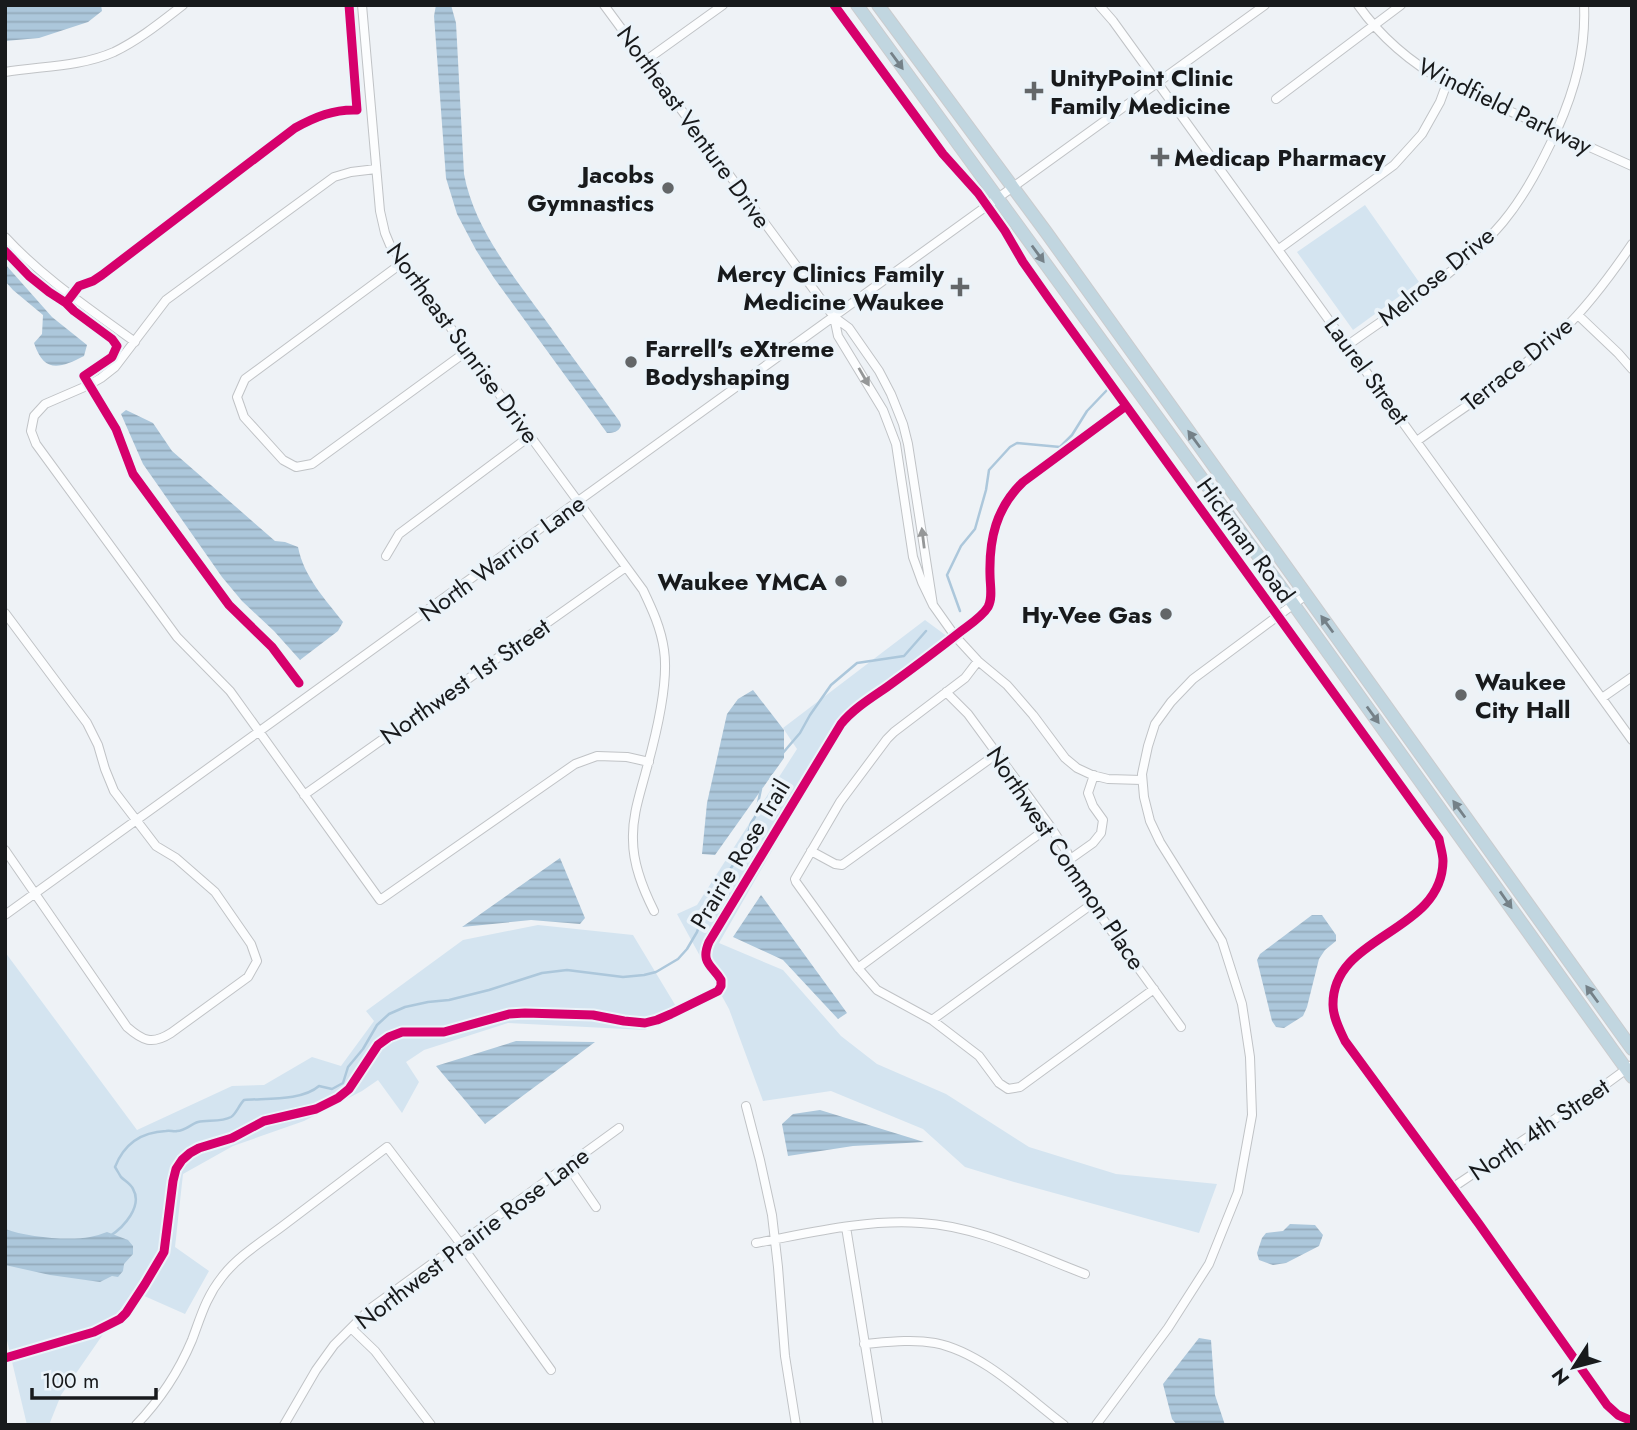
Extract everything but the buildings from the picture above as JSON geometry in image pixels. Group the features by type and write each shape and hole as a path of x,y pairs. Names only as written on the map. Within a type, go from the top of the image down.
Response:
{"highway":[{"name":"Hickman Road","path":"858,5 1630,1070"},
{"name":"Hickman Road","path":"878,5 1054,244 1632,1049"}],"street":[{"path":"5,72 76,62 111,53 142,35 183,5"},
{"name":"Northeast Sunrise Drive","path":"362,5 381,219 390,245 626,566 643,590 656,616 665,651 664,688 635,814 633,842 643,889 654,911"},
{"name":"Northeast Venture Drive","path":"604,5 834,317"},
{"path":"645,61 723,5"},
{"name":"Laurel Street","path":"1099,5 1158,82 1632,740"},
{"name":"North Warrior Lane","path":"5,915 1265,5"},
{"name":"Windfield Parkway","path":"1358,5 1374,26 1406,57 1429,73 1632,166"},
{"path":"1276,99 1401,5"},
{"name":"Melrose Drive","path":"1348,345 1447,273 1484,242 1520,200 1534,177 1572,96 1584,38 1584,5"},
{"path":"1279,249 1394,165 1409,150 1431,119 1447,83"},
{"path":"376,169 342,173 331,179 166,300 115,367 89,385 45,404 34,416 31,431 36,444 177,637 230,691 380,900 575,764 597,756 627,757 649,762"},
{"path":"5,237 45,276 135,342"},
{"name":"Terrace Drive","path":"1417,441 1537,353 1577,315 1617,267 1632,244"},
{"path":"402,263 245,379 237,397 244,416 284,460 296,467 312,464 467,351"},
{"path":"1577,315 1632,369"},
{"path":"834,317 838,336 883,410 895,444 913,557 933,605 955,636 978,661 1007,685 1065,758 1077,768 1108,779 1142,779"},
{"path":"834,317 849,328 879,371 903,424 913,470 933,605"},
{"path":"386,555 399,534 530,436"},
{"name":"Northwest 1st Street","path":"304,795 626,566"},
{"path":"1096,1425 1168,1328 1209,1264 1238,1192 1252,1115 1250,1057 1242,1003 1222,942 1160,842 1150,821 1142,779 1148,746 1155,724 1193,679 1306,595"},
{"path":"5,613 87,723 114,790 136,821 156,846 176,858 215,892 251,944 257,961 248,977 172,1033 151,1041 138,1036 127,1027 5,850"},
{"path":"978,661 965,678 887,739 840,802 795,879 796,882 877,990 932,1020 979,1056 999,1083 1008,1089 1020,1087 1154,989"},
{"path":"1602,698 1632,677"},
{"name":"Northwest Common Place","path":"946,692 968,714 1050,826 1067,852 1074,875 1092,904 1181,1027"},
{"path":"811,850 835,864 842,865 998,753"},
{"path":"1069,860 1093,842 1101,832 1103,820 1088,793 1094,775"},
{"path":"858,968 1050,826"},
{"path":"932,1020 1092,904"},
{"name":"North 4th Street","path":"1452,1188 1630,1070"},
{"path":"746,1106 766,1182 785,1356 796,1425"},
{"name":"Northwest Prairie Rose Lane","path":"284,1425 334,1345 383,1298 620,1128"},
{"path":"136,1425 162,1395 177,1371 203,1308 224,1274 250,1250 387,1146 551,1370"},
{"path":"568,1166 596,1207"},
{"path":"756,1243 846,1227 890,1222 923,1223 963,1229 1084,1274"},
{"path":"846,1227 878,1425"},
{"path":"351,1328 375,1351 431,1425"},
{"path":"864,1344 902,1340 937,1344 955,1350 997,1373 1064,1425"}],"shaded area":[{"path":"1365,205 1419,282 1353,330 1297,252"},
{"path":"925,620 948,637 857,702 719,943 783,970 841,1036 877,1064 946,1094 1029,1147 1116,1174 1217,1184 1199,1233 965,1167 923,1129 831,1091 763,1101 729,1009 677,914 697,905 797,749 783,728"},
{"path":"538,925 633,935 680,1013 645,1030 508,1023 424,1050 406,1062 419,1082 402,1113 378,1080 304,1121 233,1146 183,1174 175,1247 209,1271 185,1314 133,1291 61,1395 49,1425 27,1425 5,1332 5,952 137,1130 232,1086 264,1085 312,1057 341,1066 374,1021 366,1011 463,940"}],"water":[{"path":"5,5 101,5 102,11 88,22 39,38 5,41"},
{"path":"436,5 451,5 456,23 464,174 476,213 507,267 620,422 621,426 616,432 607,433 494,278 457,214 446,178 434,16"},
{"path":"5,264 52,317 87,345 84,356 60,366 53,366 43,360 34,343 42,334 43,315 5,281"},
{"path":"126,410 153,423 172,451 275,541 298,547 310,578 343,622 338,631 300,660 242,601 222,577 143,464 121,414"},
{"path":"753,690 784,730 784,758 715,855 702,854 707,803 727,714 738,699"},
{"path":"560,858 585,918 580,924 531,920 462,927"},
{"path":"761,895 847,1013 838,1019 783,960 733,937"},
{"path":"1312,915 1322,915 1336,935 1336,941 1319,959 1303,1016 1284,1028 1276,1027 1272,1021 1257,960 1260,954"},
{"path":"516,1041 595,1042 485,1124 436,1066"},
{"path":"820,1110 924,1142 853,1146 788,1156 782,1124 793,1114"},
{"path":"1290,1224 1315,1225 1323,1235 1319,1246 1286,1263 1273,1265 1259,1260 1257,1253 1266,1233 1283,1231"},
{"path":"5,1229 59,1238 90,1237 107,1232 128,1240 133,1246 133,1254 118,1277 112,1276 100,1282 50,1275 5,1265"},
{"path":"1199,1338 1211,1340 1215,1395 1225,1425 1177,1425 1172,1419 1163,1384"}],"waterway":[{"path":"960,611 947,575 961,546 975,529 989,470 1017,443 1060,447 1107,390"},
{"path":"782,754 800,733 831,685 857,663 904,656 926,631"},
{"path":"110,1236 126,1222 136,1202 132,1187 115,1167 123,1152 135,1141 157,1132 180,1131 198,1122 227,1119 244,1100 294,1096 319,1086 332,1089 343,1083 348,1067 363,1049 377,1025 389,1014 405,1007 489,990 542,973 567,970 623,977 644,975 656,972 678,959 697,932 706,905 742,855 761,789"}],"cycle path":[{"path":"66,303 79,286 102,275 295,128 325,114 357,110 349,5"},
{"path":"834,5 943,154 978,193 1049,299 1439,839 1443,861 1438,885 1425,904 1407,920 1367,947 1350,963 1337,981 1333,1005 1335,1019 1345,1041 1607,1405 1618,1415 1632,1421"},
{"path":"5,251 29,276 112,339 117,346 112,357 84,376 116,429 133,474 229,605 272,647 299,683"},
{"name":"Prairie Rose Trail","path":"5,1358 94,1332 120,1319 164,1252 173,1181 182,1160 199,1148 232,1138 264,1121 316,1109 338,1098 349,1089 378,1045 389,1037 402,1032 444,1032 509,1014 525,1013 593,1015 645,1023 671,1014 718,991 721,980 706,959 709,942 841,724 862,704 982,614 990,600 993,537 1006,502 1023,482 1126,406"}],"place":[{"name":"UnityPoint Clinic Family Medicine","path":"1034,91"},
{"name":"Medicap Pharmacy","path":"1160,157"},
{"name":"Jacobs Gymnastics","path":"668,188"},
{"name":"Mercy Clinics Family Medicine Waukee","path":"960,287"},
{"name":"Farrell's eXtreme Bodyshaping","path":"631,362"},
{"name":"Waukee YMCA","path":"841,581"},
{"name":"Hy-Vee Gas","path":"1166,614"},
{"name":"Waukee City Hall","path":"1461,695"}]}
